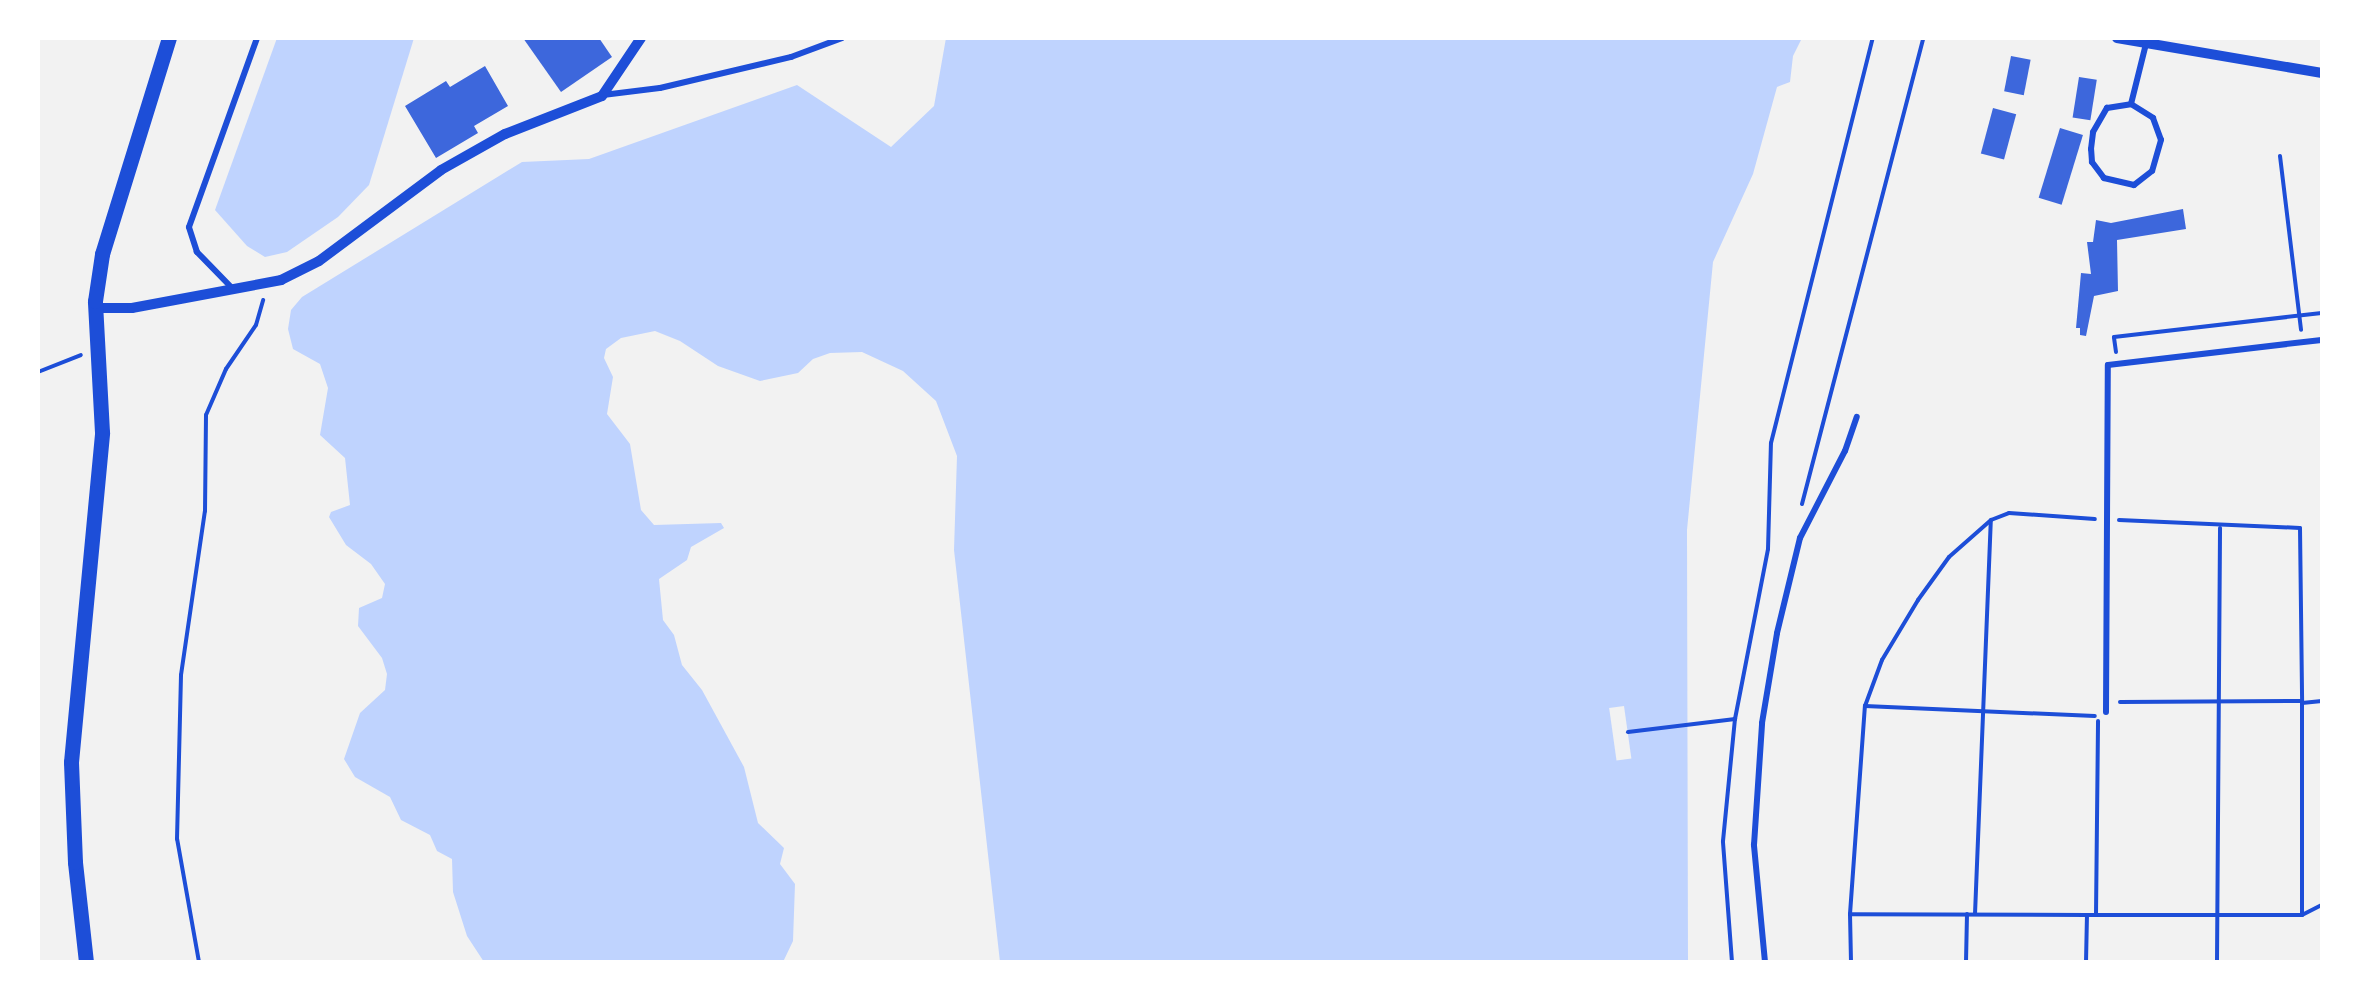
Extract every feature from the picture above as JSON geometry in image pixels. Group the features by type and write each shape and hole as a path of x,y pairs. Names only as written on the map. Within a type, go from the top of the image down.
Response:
{"street":[{"path":"86,962 75,862 71,762 102,432 95,308 102,254 169,38"},
{"path":"95,308 123,309 234,290 265,283 319,261 441,170 505,134 602,96 640,38"},
{"path":"2117,38 2168,42 2322,73"}],"lane":[{"path":"234,290 196,252 190,227 257,38"},
{"path":"602,96 660,88 791,57 842,38"},
{"path":"2131,104 2146,42"},
{"path":"2131,104 2153,118 2161,140 2152,171 2134,185 2104,178 2092,162 2091,149 2093,132 2107,108 2131,104"},
{"path":"2102,714 2108,366 2322,340"},
{"path":"1766,962 1754,845 1768,687 1800,538 1857,417"}],"path":[{"path":"1732,962 1723,841 1735,719 1768,549 1770,442 1873,38"},
{"path":"1802,505 1923,38"},
{"path":"2280,156 2303,342"},
{"path":"199,962 177,839 181,675 205,510 206,415 226,369 256,324 265,283"},
{"path":"2118,364 2114,337 2322,314"},
{"path":"38,372 95,349"},
{"path":"1850,962 1865,706 1882,660 1949,557 1991,520 2010,513 2220,528 2300,528 2302,915"},
{"path":"1975,914 1980,714 1991,520"},
{"path":"2217,962 2220,528"},
{"path":"1865,706 1980,714 2102,714 2118,702 2322,701"},
{"path":"2096,915 2102,714"},
{"path":"1628,732 1735,719"},
{"path":"1850,914 2302,915 2322,905"},
{"path":"1966,914 1966,962"},
{"path":"2086,962 2087,915"}],"water":[{"path":"277,38 414,38 369,185 338,217 287,252 265,257 247,246 215,210"},
{"path":"946,38 1802,38 1793,56 1790,82 1777,87 1753,174 1713,262 1687,530 1688,962 1000,962 954,550 957,456 936,401 903,371 862,352 830,353 813,359 798,373 760,381 718,366 680,341 655,331 621,338 606,349 604,358 613,377 607,414 630,444 641,510 654,525 721,523 724,528 691,547 687,560 659,579 663,620 674,635 682,665 702,690 744,767 758,823 784,848 780,864 795,884 793,941 783,962 484,962 467,936 453,892 452,859 437,851 430,835 401,820 390,797 355,777 344,759 360,713 385,690 387,674 382,658 358,626 359,608 382,598 385,584 371,564 346,545 329,517 331,512 350,505 345,458 320,435 328,388 320,364 293,349 288,329 291,310 302,297 522,162 589,159 797,85 891,147 934,106"}],"pier":[{"path":"1624,706 1631,758 1617,761 1609,708"}],"building":[{"path":"523,38 599,38 612,57 561,92"},
{"path":"2011,56 2031,60 2024,95 2004,91"},
{"path":"485,66 508,106 474,126 478,133 436,158 405,106 446,81 450,87"},
{"path":"2079,77 2097,80 2090,120 2073,117"},
{"path":"1993,108 2016,114 2004,160 1981,153"},
{"path":"2060,128 2083,135 2062,205 2039,198"},
{"path":"2183,209 2186,229 2117,240 2118,291 2094,296 2086,336 2080,335 2080,328 2076,328 2081,273 2091,274 2087,242 2093,242 2096,220 2111,223"}]}
